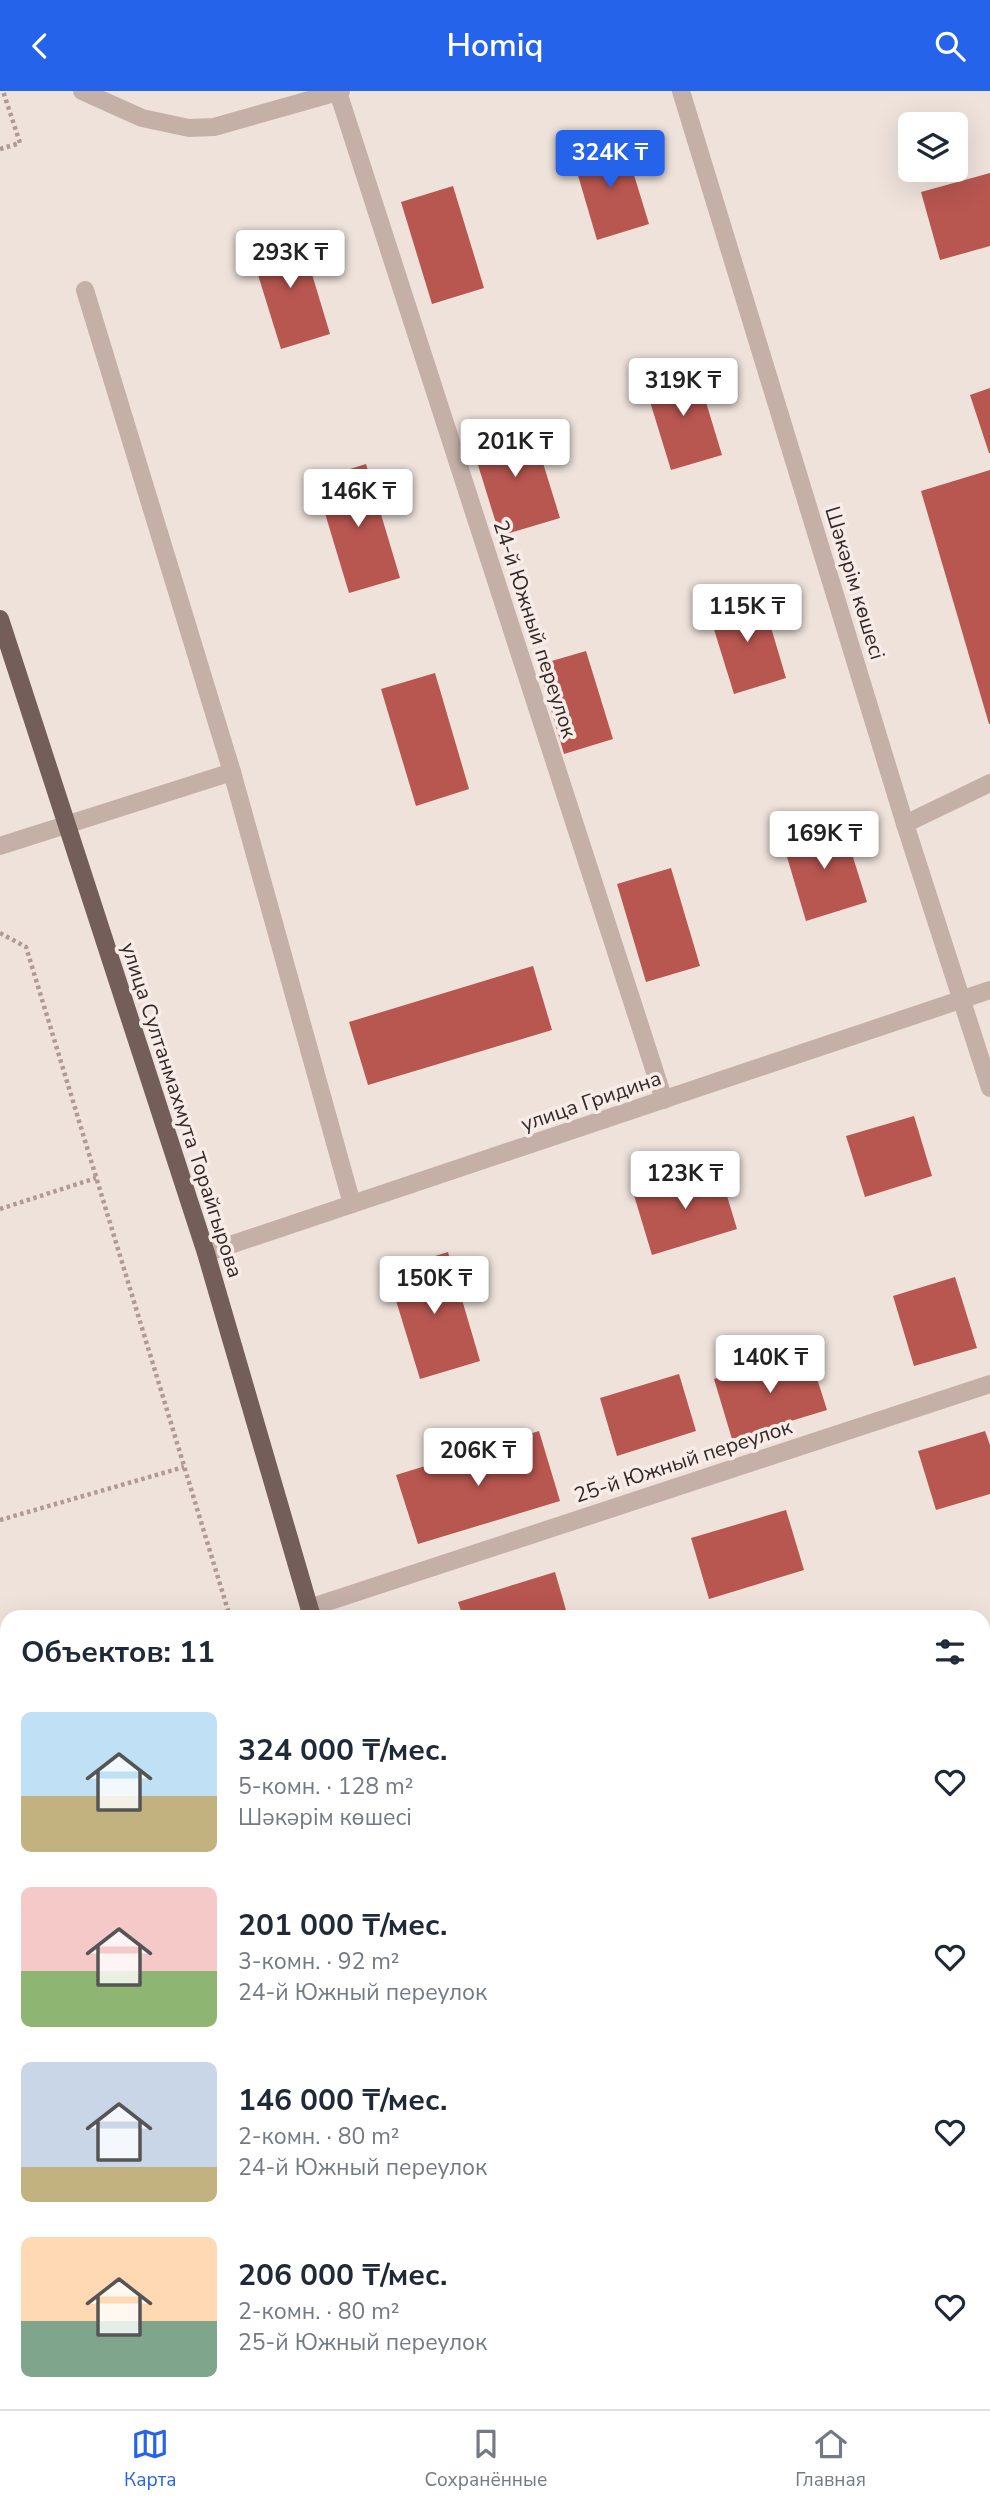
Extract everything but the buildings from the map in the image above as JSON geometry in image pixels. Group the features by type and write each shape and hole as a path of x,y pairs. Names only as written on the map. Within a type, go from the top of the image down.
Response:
{"main road":[{"name":"улица Султанмахмута Торайгырова","path":"0,619 206,1253 310,1610"}],"street":[{"path":"82,91 142,118 189,128 214,127 340,92"},
{"name":"Шәкәрім көшесі","path":"681,91 905,824 990,1088"},
{"name":"24-й Южный переулок","path":"340,92 664,1100"},
{"path":"85,290 232,772 352,1205"},
{"path":"0,846 232,772"},
{"path":"905,824 990,783"},
{"name":"улица Гридина","path":"206,1253 990,990"},
{"name":"25-й Южный переулок","path":"320,1610 990,1384"}],"path":[{"path":"0,149 20,143 3,91"},
{"path":"0,933 26,947 228,1610"},
{"path":"0,1209 96,1178"},
{"path":"0,1520 184,1467"}]}
